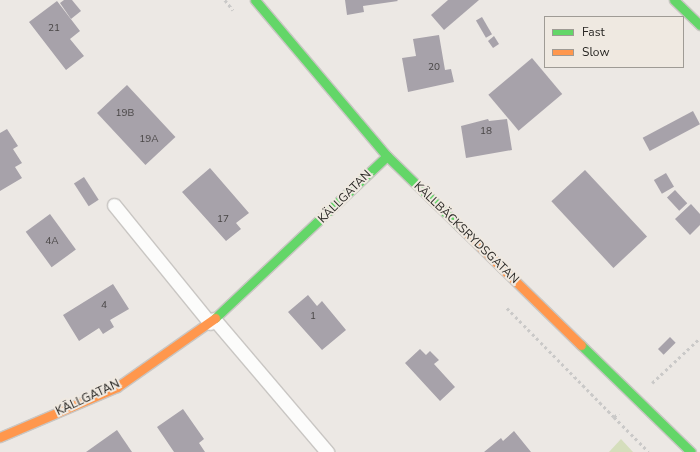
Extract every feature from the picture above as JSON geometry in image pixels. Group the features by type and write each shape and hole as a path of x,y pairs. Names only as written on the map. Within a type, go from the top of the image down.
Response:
{"main road":[{"name":"KÄLLBÄCKSRYDSGATAN","path":"255,0 387,156 691,452"},
{"path":"674,0 700,25"},
{"name":"KÄLLGATAN","path":"0,437 117,386 212,321 387,156"}],"lane":[{"path":"114,205 212,321 327,452"}],"path":[{"path":"614,417 649,452"}],"green space":[{"path":"621,439 633,452 609,452"}],"building":[{"path":"64,0 72,0 81,11 71,19 60,3"},
{"path":"345,0 398,1 363,6 364,12 347,15"},
{"path":"448,0 479,0 444,30 431,15"},
{"path":"57,1 80,31 70,39 84,56 66,70 29,22"},
{"path":"482,17 492,34 486,38 476,20"},
{"path":"439,35 445,70 451,69 454,82 408,92 402,58 416,56 413,39"},
{"path":"494,36 499,44 493,48 488,41"},
{"path":"532,58 562,94 519,131 488,95"},
{"path":"127,85 175,137 145,165 97,113"},
{"path":"693,111 700,124 650,151 643,138"},
{"path":"488,119 489,121 507,119 512,150 466,158 461,126"},
{"path":"7,129 18,146 13,149 22,163 15,167 22,178 0,191 0,133"},
{"path":"210,168 249,213 236,223 241,229 226,241 182,192"},
{"path":"585,170 647,237 613,268 551,201"},
{"path":"666,173 674,187 662,194 654,180"},
{"path":"84,177 99,200 89,206 74,184"},
{"path":"675,190 687,203 679,211 667,198"},
{"path":"691,204 700,214 700,225 690,235 675,219"},
{"path":"50,214 76,250 52,267 26,232"},
{"path":"113,284 129,309 110,320 114,327 103,334 99,328 79,341 63,315"},
{"path":"308,295 317,306 322,301 346,330 322,350 288,312"},
{"path":"670,337 676,343 664,355 658,349"},
{"path":"420,349 426,355 430,351 439,360 434,364 455,387 440,401 405,363"},
{"path":"183,409 204,439 199,443 205,452 174,452 157,427"},
{"path":"117,430 132,452 86,452"},
{"path":"514,431 531,452 484,452 501,438 503,441"}],"traffic: fast":[{"path":"255,0 387,156 460,227"},
{"path":"674,0 700,25"},
{"path":"215,318 387,156"},
{"path":"581,345 691,452"}],"traffic: slow":[{"path":"460,227 581,345"},
{"path":"0,437 117,387 215,318"}]}
